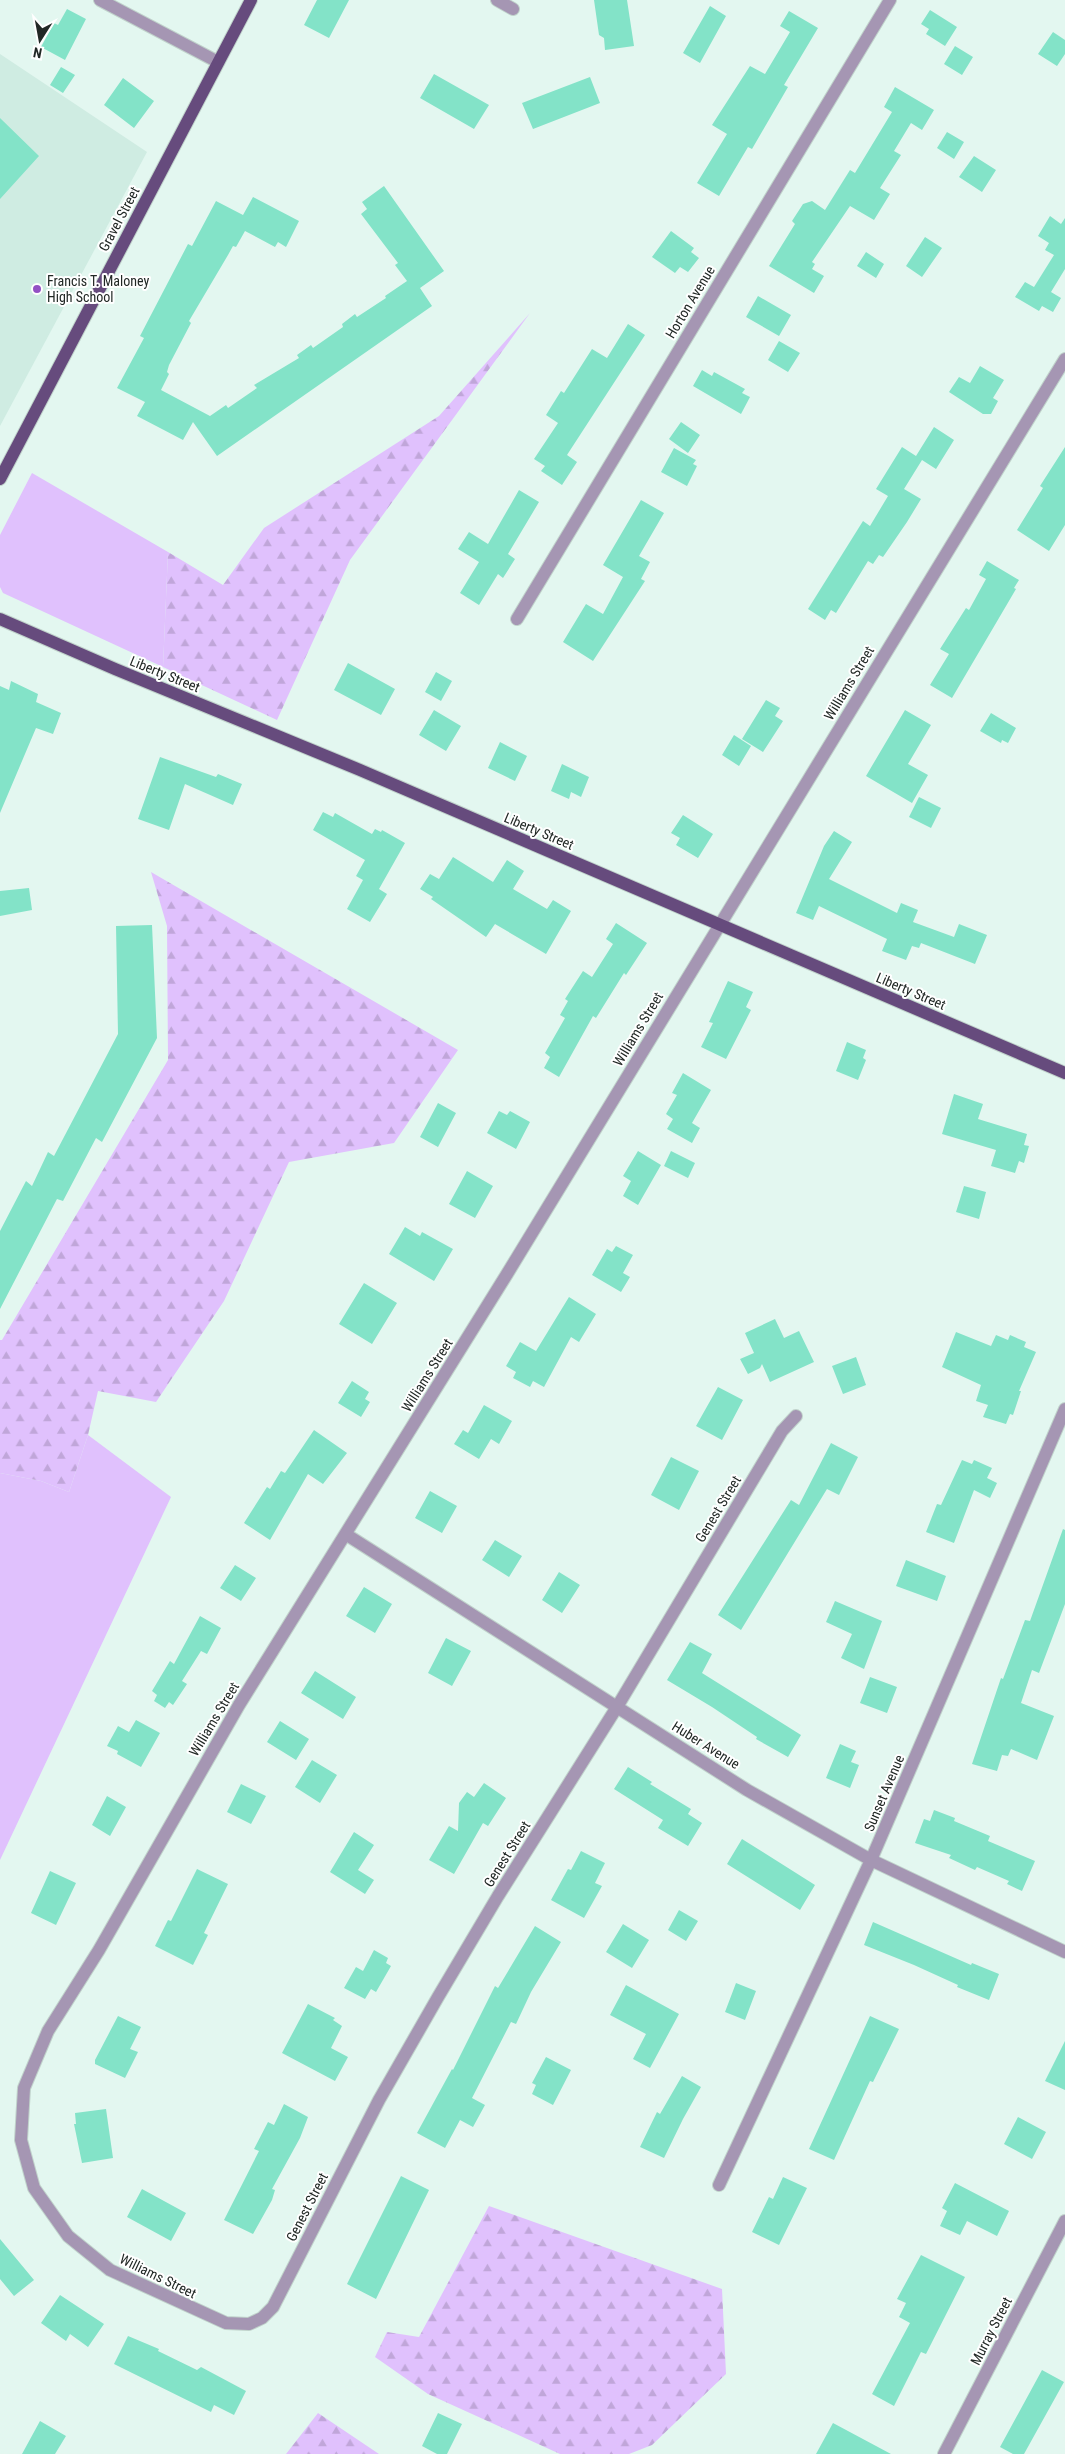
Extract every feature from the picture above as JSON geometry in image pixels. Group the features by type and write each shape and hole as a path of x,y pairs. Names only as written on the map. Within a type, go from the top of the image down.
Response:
{"main road":[{"name":"Gravel Street","path":"0,479 250,0"},
{"name":"Liberty Street","path":"0,618 115,669 360,770 1065,1073"}],"street":[{"path":"100,0 218,62"},
{"path":"496,0 513,9"},
{"name":"Horton Avenue","path":"517,619 890,0"},
{"name":"Williams Street","path":"262,2318 249,2324 226,2323 210,2318 110,2270 68,2236 34,2188 21,2140 24,2088 48,2031 99,1950 239,1705 346,1534 1065,359"},
{"name":"Sunset Avenue","path":"719,2185 872,1860 1065,1409"},
{"name":"Genest Street","path":"262,2318 273,2307 379,2100 438,1997 498,1896 617,1707 782,1432 796,1416"},
{"name":"Huber Avenue","path":"346,1534 747,1790 872,1860 1065,1952"},
{"name":"Murray Street","path":"944,2454 1065,2221"}],"shaded area":[{"name":"Francis T. Maloney High School","path":"0,54 147,152 0,426"}],"green space":[{"path":"530,313 350,560 277,720 163,667 168,552 223,585 264,528 439,416"},
{"path":"32,473 168,552 163,667 3,593 0,587 0,535"},
{"path":"151,872 458,1050 394,1143 289,1162 224,1301 156,1402 98,1391 88,1435 69,1492 41,1481 0,1473 0,1340 2,1340 168,1060 167,926"},
{"path":"88,1435 171,1497 0,1860 0,1473 41,1481 69,1492"},
{"path":"489,2206 722,2289 726,2374 652,2445 629,2454 560,2454 428,2394 375,2357 387,2332 419,2337"},
{"path":"318,2413 379,2454 286,2454"}],"building":[{"path":"317,0 349,0 329,38 304,25"},
{"path":"594,0 627,0 634,46 605,50 604,38 599,35"},
{"path":"710,6 726,16 700,63 683,53"},
{"path":"67,9 86,19 65,60 41,47 54,23 58,25"},
{"path":"930,10 957,27 945,46 926,34 929,29 921,24"},
{"path":"789,11 818,28 784,85 788,87 752,149 748,147 719,196 697,183 727,134 712,125 750,66 765,74 790,32 780,26"},
{"path":"1053,32 1065,40 1065,54 1057,66 1038,54"},
{"path":"955,46 973,57 962,75 944,64"},
{"path":"61,67 75,75 63,93 50,85"},
{"path":"434,74 489,105 474,129 420,98"},
{"path":"590,77 600,103 533,129 522,103"},
{"path":"123,78 154,101 134,128 104,105"},
{"path":"895,87 934,110 922,130 911,123 894,151 901,155 880,188 890,194 874,220 850,206 812,262 815,264 812,269 824,276 814,293 769,266 795,224 792,221 803,204 812,201 825,210 850,170 855,173 892,112 884,107"},
{"path":"0,118 39,156 0,199"},
{"path":"947,132 964,142 954,159 937,148"},
{"path":"974,156 996,170 982,192 959,177"},
{"path":"384,186 444,271 420,288 432,306 217,456 193,422 183,440 137,416 145,402 117,388 144,338 140,336 188,244 192,246 216,201 243,215 253,197 299,221 286,247 278,242 275,247 245,231 236,247 233,246 189,321 191,323 169,365 167,372 169,374 161,390 210,416 226,405 228,408 257,388 254,385 299,358 297,355 311,345 313,348 343,327 342,324 355,314 357,317 386,298 385,296 407,281 395,265 398,263 361,214 367,209 362,202"},
{"path":"1050,216 1061,224 1065,218 1065,269 1051,292 1061,298 1053,312 1042,306 1039,311 1015,297 1025,282 1034,287 1054,255 1045,250 1049,243 1038,236"},
{"path":"671,231 694,248 691,252 699,258 688,272 680,267 675,273 652,257"},
{"path":"925,237 942,248 922,277 906,266"},
{"path":"866,252 884,264 876,278 857,266"},
{"path":"758,296 791,315 779,336 746,317"},
{"path":"628,324 645,335 567,455 577,462 562,485 541,471 545,466 534,459 558,423 546,415 561,391 564,393 592,349 607,358"},
{"path":"779,341 800,353 788,372 768,360"},
{"path":"980,366 1004,380 993,398 998,401 991,414 983,414 949,392 959,377 970,383"},
{"path":"702,370 712,376 714,372 745,389 742,393 750,397 741,414 693,386"},
{"path":"681,422 700,435 688,453 669,439"},
{"path":"934,427 954,440 936,469 922,460 904,489 921,499 883,557 879,555 873,564 868,561 836,613 831,610 825,620 808,609 863,521 870,526 888,496 876,489 902,447 916,456"},
{"path":"1065,447 1065,525 1049,551 1017,530 1043,488 1040,486"},
{"path":"674,448 696,460 693,464 697,466 687,486 661,472"},
{"path":"519,490 539,502 508,554 515,559 503,578 498,574 479,605 460,593 479,562 458,549 469,532 488,544"},
{"path":"641,500 664,513 639,556 650,562 641,579 645,581 593,661 563,642 586,604 603,614 623,577 603,565"},
{"path":"987,561 1019,580 1014,588 1016,589 952,698 930,685 949,654 940,649 966,608 969,610 986,579 979,575"},
{"path":"348,663 395,689 381,715 334,690"},
{"path":"436,672 452,681 441,701 425,692"},
{"path":"11,681 38,694 36,702 61,713 53,734 36,728 0,813 0,686 9,690"},
{"path":"766,700 780,708 775,716 783,721 763,752 742,739"},
{"path":"434,710 461,726 446,751 419,735"},
{"path":"905,710 931,725 908,764 928,775 912,803 866,776"},
{"path":"991,713 1016,728 1008,743 1002,740 1001,743 980,731"},
{"path":"734,735 751,746 739,766 722,755"},
{"path":"500,742 527,756 515,781 488,768"},
{"path":"160,757 216,777 218,774 242,784 233,805 185,784 169,830 138,819"},
{"path":"562,764 589,777 581,797 571,792 569,799 551,791"},
{"path":"919,797 941,808 931,828 909,817"},
{"path":"323,812 333,817 335,813 372,834 375,829 381,832 382,830 405,843 379,889 387,894 370,922 347,909 363,880 356,876 365,860 313,830"},
{"path":"683,815 713,834 698,858 676,845 680,838 671,833"},
{"path":"834,831 852,842 829,879 897,913 901,903 918,910 913,922 954,937 959,924 987,935 975,964 921,943 919,948 912,946 906,960 882,951 887,939 819,906 813,920 796,913 824,846"},
{"path":"453,857 493,882 507,860 524,871 513,889 547,909 553,900 571,911 546,954 495,924 486,937 431,899 433,897 420,889 430,874 439,879"},
{"path":"29,888 32,910 0,916 0,891"},
{"path":"616,923 647,943 626,975 624,973 596,1018 593,1016 559,1077 544,1068 550,1057 545,1053 565,1018 560,1015 568,1001 565,999 583,971 592,977 613,944 606,939"},
{"path":"152,925 157,1038 102,1142 96,1138 63,1201 57,1199 0,1309 0,1231 26,1181 32,1186 48,1152 54,1156 118,1034 116,926"},
{"path":"728,981 753,992 746,1007 751,1010 726,1059 701,1047 713,1023 709,1022"},
{"path":"847,1042 866,1050 863,1058 866,1060 858,1080 836,1071"},
{"path":"683,1073 711,1090 692,1123 700,1128 692,1143 667,1129 673,1119 666,1114 677,1095 672,1093"},
{"path":"954,1094 983,1104 978,1119 1027,1134 1024,1145 1029,1146 1024,1163 1019,1161 1015,1173 991,1166 996,1150 942,1134"},
{"path":"438,1103 456,1113 438,1147 420,1137"},
{"path":"499,1111 507,1115 510,1111 530,1122 516,1149 487,1133"},
{"path":"638,1151 661,1165 638,1205 623,1196 631,1181 623,1176"},
{"path":"671,1151 695,1163 688,1178 664,1166"},
{"path":"467,1171 493,1186 475,1218 449,1204"},
{"path":"964,1186 986,1192 979,1219 956,1212"},
{"path":"405,1227 420,1236 422,1232 453,1249 434,1281 389,1254"},
{"path":"616,1246 633,1255 623,1273 630,1277 621,1292 592,1275 607,1249 612,1252"},
{"path":"364,1283 397,1303 372,1344 339,1324"},
{"path":"569,1297 596,1314 579,1342 571,1337 544,1387 533,1381 530,1387 513,1378 516,1372 506,1366 520,1342 536,1351"},
{"path":"775,1319 784,1338 799,1331 814,1362 770,1382 762,1364 760,1368 748,1374 740,1359 754,1353 745,1333"},
{"path":"956,1332 991,1346 996,1335 1008,1340 1010,1335 1026,1342 1024,1347 1036,1352 1019,1391 1021,1391 1013,1415 1010,1414 1006,1424 983,1417 988,1405 976,1401 981,1385 942,1367"},
{"path":"856,1357 866,1385 843,1394 832,1366"},
{"path":"352,1381 369,1392 365,1399 370,1402 361,1417 338,1403"},
{"path":"718,1387 743,1400 722,1440 696,1426"},
{"path":"484,1405 512,1421 499,1444 491,1439 479,1459 454,1444 463,1430 468,1433"},
{"path":"314,1430 347,1453 323,1484 308,1474 270,1540 244,1523 267,1487 270,1489 281,1471 285,1473"},
{"path":"831,1443 858,1457 839,1495 827,1489 741,1630 718,1615 791,1500 799,1505"},
{"path":"671,1457 699,1471 679,1510 651,1495"},
{"path":"962,1460 972,1464 974,1460 992,1468 987,1478 997,1483 990,1498 974,1490 954,1543 926,1532 937,1504 941,1505"},
{"path":"430,1491 457,1506 442,1533 415,1518"},
{"path":"1063,1529 1065,1530 1065,1604 1039,1673 1032,1670 1021,1703 1054,1716 1037,1760 1011,1749 1008,1756 1002,1755 997,1771 972,1764 1001,1678 1003,1679 1025,1620 1030,1621"},
{"path":"495,1540 522,1556 509,1577 482,1560"},
{"path":"906,1560 946,1576 937,1601 896,1586"},
{"path":"235,1565 256,1578 241,1601 220,1588"},
{"path":"559,1572 580,1585 562,1613 542,1600"},
{"path":"364,1587 392,1604 375,1633 346,1616"},
{"path":"835,1601 882,1621 864,1669 841,1658 852,1634 826,1622"},
{"path":"200,1616 221,1628 207,1654 201,1651 182,1681 187,1684 173,1705 169,1702 165,1708 154,1701 157,1695 152,1691 170,1661 174,1664"},
{"path":"446,1638 471,1651 452,1686 428,1673"},
{"path":"690,1642 712,1654 702,1673 801,1735 788,1757 756,1739 757,1737 712,1707 667,1680"},
{"path":"315,1671 356,1697 343,1719 301,1693"},
{"path":"870,1677 897,1687 887,1713 860,1703"},
{"path":"136,1720 160,1733 141,1767 117,1754 118,1751 107,1746 118,1726 129,1732"},
{"path":"280,1721 309,1739 296,1760 267,1742"},
{"path":"840,1744 856,1751 851,1762 859,1765 850,1788 826,1778"},
{"path":"312,1760 337,1775 320,1803 295,1787"},
{"path":"628,1767 652,1782 650,1784 691,1809 688,1814 702,1823 688,1846 658,1828 663,1820 614,1789"},
{"path":"484,1783 506,1798 488,1826 483,1823 454,1874 429,1860 449,1826 458,1831 459,1803 467,1792 474,1797"},
{"path":"241,1784 266,1796 251,1824 227,1812"},
{"path":"107,1796 126,1807 110,1836 92,1825"},
{"path":"934,1810 955,1818 954,1821 990,1836 988,1841 1035,1861 1022,1891 1007,1884 1009,1881 977,1867 975,1870 949,1858 951,1855 915,1843 924,1819 930,1821"},
{"path":"354,1832 374,1845 358,1870 374,1880 365,1894 330,1872"},
{"path":"742,1839 815,1885 800,1910 727,1864"},
{"path":"581,1851 605,1863 595,1883 602,1886 584,1918 551,1900 568,1869 571,1870"},
{"path":"197,1869 228,1884 204,1933 208,1935 193,1965 155,1946 168,1920 171,1921"},
{"path":"50,1871 76,1883 56,1925 31,1913"},
{"path":"679,1910 698,1921 686,1941 668,1930"},
{"path":"873,1922 971,1965 972,1963 999,1974 989,2000 957,1987 958,1985 914,1965 864,1945"},
{"path":"623,1924 649,1940 632,1968 606,1952"},
{"path":"535,1926 561,1942 531,1992 516,2024 511,2022 472,2098 485,2105 473,2127 460,2120 445,2148 417,2133 453,2070 495,1986 498,1988"},
{"path":"374,1950 388,1958 386,1963 391,1966 376,1992 371,1989 365,1999 344,1988 356,1967 363,1971"},
{"path":"736,1983 756,1991 745,2020 725,2012"},
{"path":"626,1985 679,2014 650,2068 633,2059 646,2034 610,2015"},
{"path":"308,2004 335,2018 333,2020 342,2026 331,2048 348,2057 335,2081 282,2053"},
{"path":"118,2016 141,2027 130,2049 138,2052 125,2078 95,2064 95,2060"},
{"path":"870,2016 899,2029 873,2082 870,2081 834,2160 809,2149"},
{"path":"1065,2041 1065,2090 1045,2081"},
{"path":"546,2057 571,2070 553,2105 532,2094 536,2085 532,2083"},
{"path":"682,2076 701,2087 664,2158 640,2147 657,2112 660,2114"},
{"path":"284,2104 308,2117 300,2138 272,2189 275,2190 272,2200 253,2234 224,2220 259,2151 254,2149 268,2122 274,2125"},
{"path":"106,2109 113,2158 82,2163 74,2124 76,2124 75,2113"},
{"path":"1018,2117 1046,2132 1032,2159 1004,2144"},
{"path":"401,2176 429,2190 376,2299 347,2284"},
{"path":"783,2177 807,2188 779,2245 752,2232 769,2197 773,2199"},
{"path":"955,2183 1009,2211 997,2236 967,2221 960,2235 940,2226 947,2211 942,2208"},
{"path":"142,2189 186,2213 171,2241 127,2217"},
{"path":"0,2239 34,2280 14,2296 0,2279"},
{"path":"921,2255 965,2277 926,2354 921,2352 894,2406 872,2394 910,2323 899,2317 906,2303 897,2299"},
{"path":"60,2295 104,2324 88,2347 70,2334 66,2341 41,2323"},
{"path":"128,2336 159,2349 158,2351 197,2370 201,2367 246,2391 234,2415 214,2405 211,2412 114,2364"},
{"path":"1042,2370 1064,2382 1024,2454 1013,2454 1000,2447"},
{"path":"438,2413 462,2424 447,2454 437,2454 422,2446"},
{"path":"40,2421 66,2436 55,2454 22,2454"},
{"path":"833,2423 891,2454 816,2454"}],"place":[{"name":"Francis T. Maloney High School","path":"37,289"}]}
